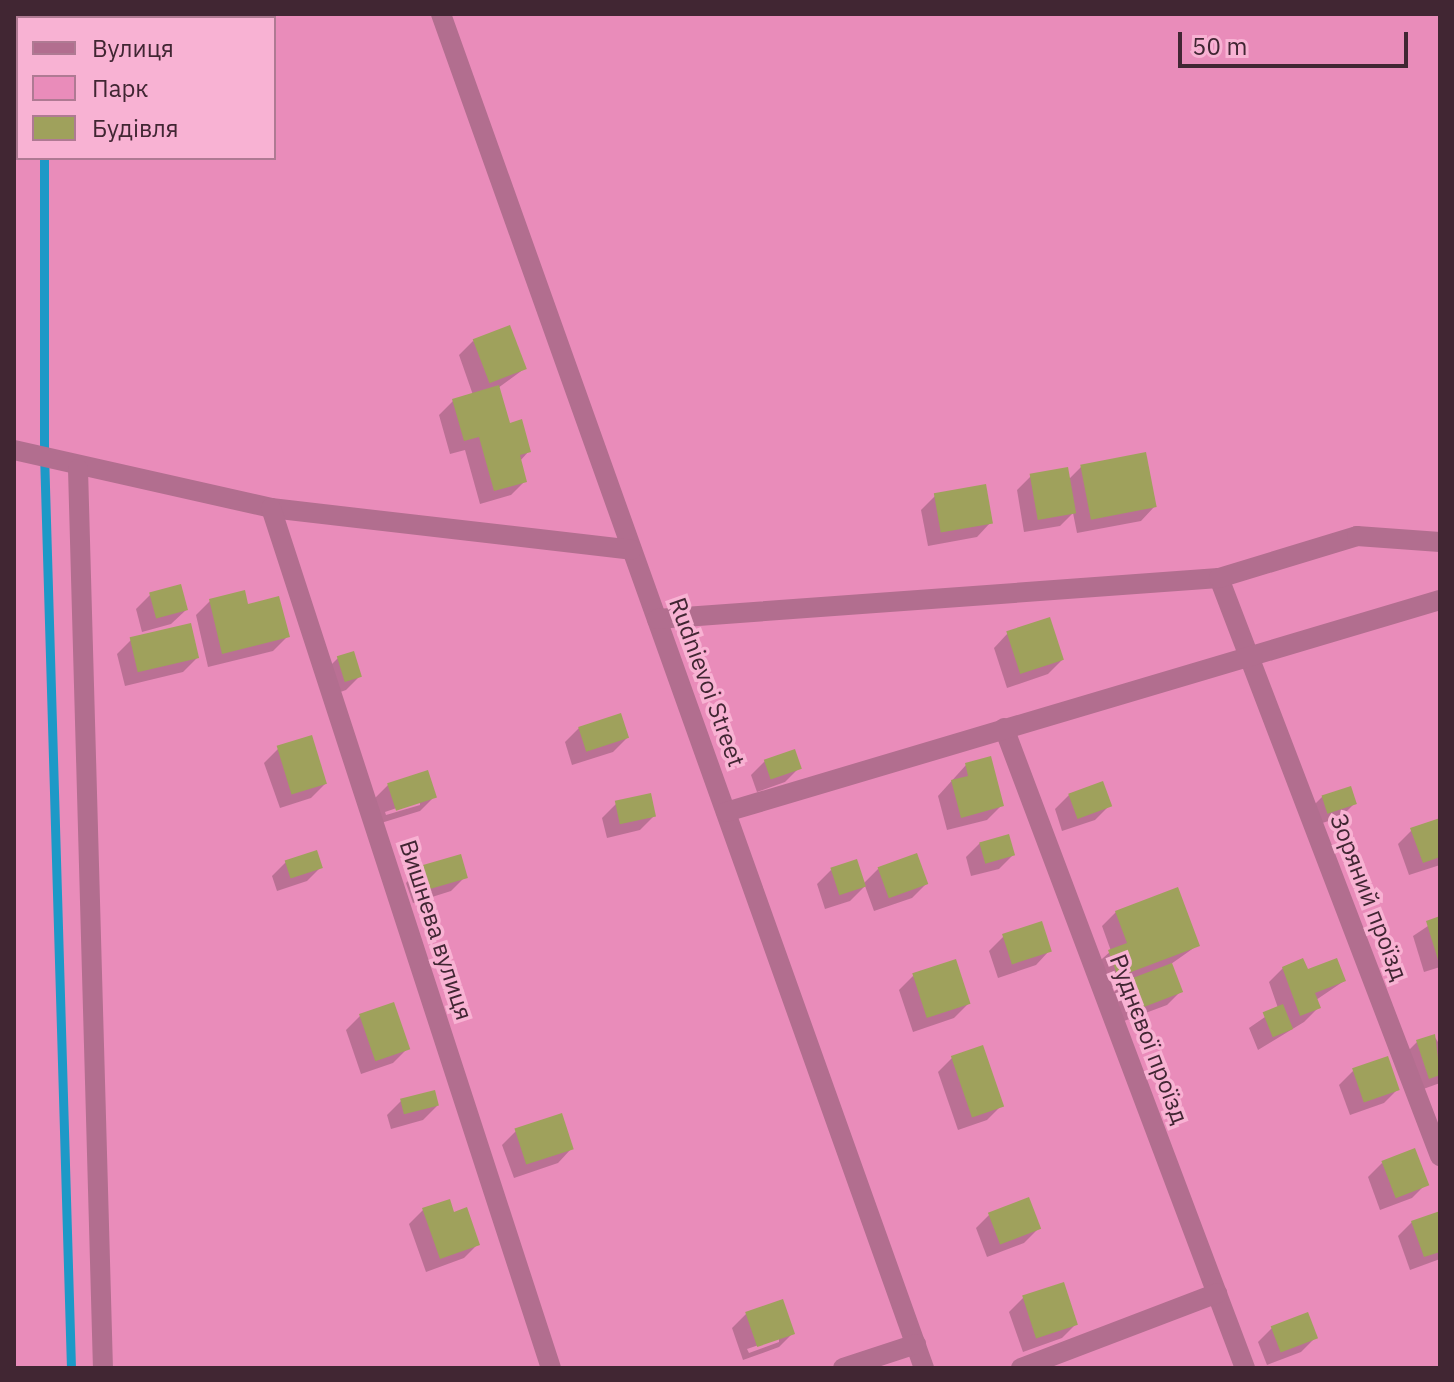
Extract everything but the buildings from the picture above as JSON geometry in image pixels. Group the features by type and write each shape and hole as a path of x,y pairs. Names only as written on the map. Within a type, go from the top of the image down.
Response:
{"street":[{"name":"Rudnievoi Street","path":"441,14 924,1368"},
{"path":"14,450 44,453 78,469 271,508 632,550"},
{"path":"78,469 103,1368"},
{"name":"Вишнева вулиця","path":"271,508 551,1368"},
{"path":"657,619 1219,578 1357,536 1440,542"},
{"name":"Зоряний проїзд","path":"1219,578 1440,1156"},
{"path":"726,812 1440,600"},
{"name":"Руднєвої проїзд","path":"1004,728 1245,1368"},
{"path":"1021,1368 1217,1293"},
{"path":"843,1368 916,1344"}],"green space":[{"path":"14,14 1440,14 1440,1368 14,1368"}],"waterway":[{"path":"44,160 44,453 71,1368"}]}
